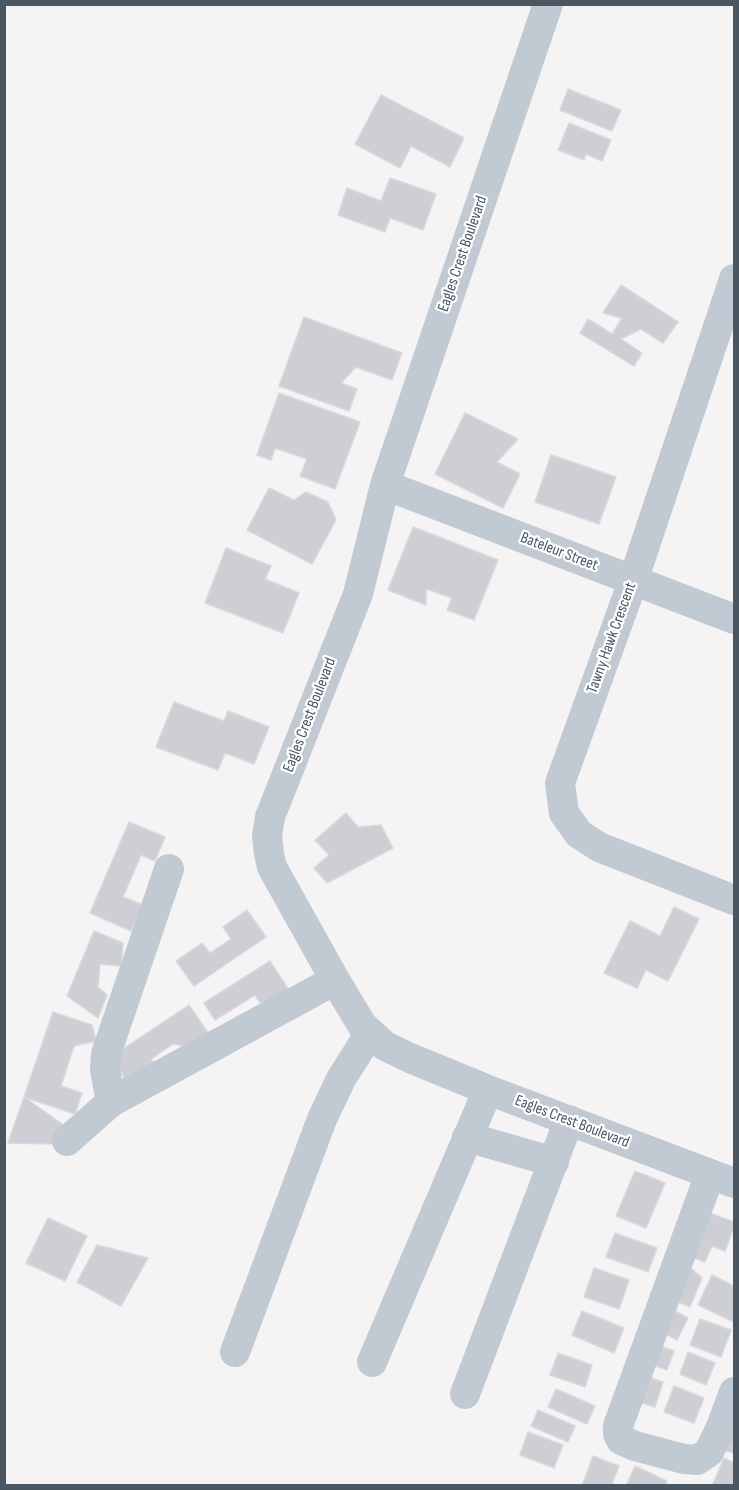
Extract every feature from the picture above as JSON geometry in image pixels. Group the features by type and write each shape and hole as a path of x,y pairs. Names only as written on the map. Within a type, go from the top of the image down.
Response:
{"street":[{"name":"Eagles Crest Boulevard","path":"548,4 385,485 358,594 270,817 267,836 269,854 272,867 335,981 362,1025 385,1046 489,1090 722,1179"},
{"name":"Tawny Hawk Crescent","path":"735,279 633,580 560,783 564,813 579,834 599,847 735,900"},
{"name":"Bateleur Street","path":"385,485 735,619"},
{"path":"111,1102 105,1070 106,1054 169,869"},
{"path":"67,1142 111,1102 335,981"},
{"path":"235,1352 326,1108 356,1053 370,1033"},
{"path":"372,1362 489,1090"},
{"path":"465,1394 569,1120"},
{"path":"467,1137 554,1162"},
{"path":"722,1179 618,1426 618,1434 621,1440 635,1446 684,1459 697,1460 709,1452 735,1392"}],"building":[{"path":"568,89 621,110 612,131 560,110"},
{"path":"381,95 464,138 450,167 411,146 400,168 355,144"},
{"path":"569,123 611,140 602,161 586,154 584,160 558,150"},
{"path":"390,178 436,194 423,230 390,218 385,232 338,215 347,188 381,201"},
{"path":"621,285 678,322 663,343 641,329 621,339 642,353 634,366 580,333 588,319 612,334 622,318 603,313"},
{"path":"304,317 402,353 392,380 356,367 341,383 357,389 349,411 279,386"},
{"path":"279,393 360,422 335,489 300,476 307,459 275,448 271,460 257,455"},
{"path":"465,413 518,439 497,462 520,474 503,508 435,474"},
{"path":"551,455 616,477 599,524 535,502"},
{"path":"269,488 294,500 306,492 328,502 336,520 312,564 247,530"},
{"path":"413,527 498,560 474,620 447,610 452,598 426,589 426,605 388,590"},
{"path":"226,548 271,566 265,579 299,593 283,633 205,603"},
{"path":"174,702 224,721 228,711 269,727 254,764 225,753 218,770 156,747"},
{"path":"346,813 358,827 381,825 393,848 327,883 314,868 329,855 315,840"},
{"path":"129,822 165,837 155,861 141,855 123,897 143,905 131,931 90,913"},
{"path":"674,907 699,919 668,981 646,970 637,988 604,973 630,921 660,936"},
{"path":"247,910 266,937 194,986 176,961 202,943 210,953 231,939 223,927"},
{"path":"94,931 123,943 121,966 100,964 98,987 107,995 98,1018 67,996"},
{"path":"270,961 289,990 263,1007 255,995 215,1020 204,1003"},
{"path":"189,1005 208,1033 188,1047 173,1044 151,1059 158,1069 130,1087 111,1057"},
{"path":"53,1012 92,1025 96,1041 74,1046 61,1086 82,1093 75,1114 24,1097"},
{"path":"24,1097 72,1131 56,1144 8,1143"},
{"path":"635,1171 665,1183 646,1228 616,1216"},
{"path":"707,1212 734,1222 734,1227 725,1251 712,1246 705,1262 690,1256"},
{"path":"48,1218 87,1236 65,1281 26,1263"},
{"path":"615,1233 657,1248 648,1272 606,1257"},
{"path":"97,1245 148,1258 121,1306 77,1282"},
{"path":"689,1266 702,1278 690,1307 674,1300"},
{"path":"594,1268 629,1280 619,1309 584,1297"},
{"path":"712,1275 734,1286 734,1322 698,1305"},
{"path":"671,1309 688,1318 677,1340 660,1331"},
{"path":"582,1311 624,1328 614,1353 572,1335"},
{"path":"700,1319 731,1330 721,1357 690,1345"},
{"path":"658,1345 674,1351 667,1370 651,1364"},
{"path":"688,1352 715,1363 706,1385 680,1374"},
{"path":"558,1353 592,1365 585,1387 550,1375"},
{"path":"646,1376 663,1382 655,1407 638,1402"},
{"path":"674,1386 704,1398 694,1423 664,1412"},
{"path":"556,1389 595,1406 587,1424 548,1407"},
{"path":"538,1410 575,1426 568,1442 531,1426"},
{"path":"734,1425 734,1453 721,1450"},
{"path":"528,1432 563,1445 554,1468 520,1455"},
{"path":"593,1456 619,1466 611,1486 582,1486"},
{"path":"724,1458 734,1463 734,1486 712,1486"},
{"path":"635,1466 667,1481 665,1486 626,1486"}]}
